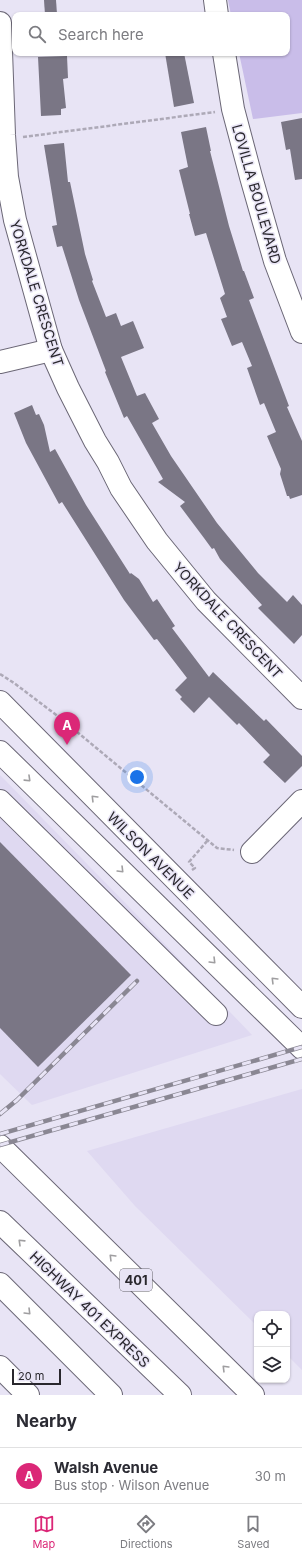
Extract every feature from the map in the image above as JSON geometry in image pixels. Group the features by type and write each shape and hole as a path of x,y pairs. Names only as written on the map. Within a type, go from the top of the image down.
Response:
{"main road":[{"path":"215,0 217,12"},
{"name":"YORKDALE CRESCENT","path":"0,23 7,178 15,220 51,350 68,388 121,488 157,541 206,601 302,698"},
{"name":"LOVILLA BOULEVARD","path":"224,56 233,109 275,261 302,332"},
{"path":"0,362 51,350"},
{"name":"WILSON AVENUE","path":"0,702 302,1007"},
{"path":"0,752 302,1048"},
{"path":"0,801 216,1014"},
{"path":"252,852 302,801"},
{"name":"401","path":"0,1146 253,1395"},
{"name":"HIGHWAY 401 EXPRESS","path":"0,1222 180,1395"},
{"path":"0,1284 111,1395"},
{"path":"0,1367 28,1395"}],"path":[{"path":"5,139 233,109"},
{"path":"0,674 14,682 59,717 217,848 252,852"},
{"path":"195,868 189,862 208,840"}],"shaded area":[{"path":"228,0 302,0 302,113 253,119 240,56 290,56 290,12 230,12"},
{"path":"0,775 252,1035 32,1105 0,1074"},
{"path":"302,1089 302,1370 290,1358 290,1311 254,1311 254,1323 135,1206 87,1151"}],"building":[{"path":"44,0 56,0 57,12 45,12"},
{"path":"67,56 68,78 63,79 66,108 61,109 61,115 41,116 38,57"},
{"path":"166,56 185,56 194,103 174,107"},
{"path":"302,118 302,179 295,180 290,149 286,150 281,122"},
{"path":"206,127 210,151 229,226 243,271 254,298 249,300 289,406 287,407 302,441 302,495 290,499 289,496 287,496 280,474 281,469 267,436 276,432 264,403 260,405 247,368 252,366 242,342 232,346 221,319 227,317 220,298 225,294 206,233 195,236 179,170 188,167 181,132"},
{"path":"64,143 68,182 70,182 85,254 93,280 92,281 106,317 116,313 121,326 133,321 144,348 121,357 137,396 145,393 159,419 152,423 171,456 217,523 258,573 287,602 293,595 302,605 302,635 294,644 258,608 262,605 220,559 214,548 212,549 180,506 185,502 158,482 163,479 127,416 124,418 105,372 106,371 79,300 62,246 57,247 52,226 57,225 44,145"},
{"path":"32,405 36,415 39,414 44,425 50,452 55,449 86,505 130,574 131,573 139,579 153,602 157,599 175,626 172,628 209,677 213,672 264,721 266,719 302,756 302,766 285,783 263,762 270,755 239,723 237,725 209,697 194,713 180,699 182,697 175,690 187,678 157,639 154,640 124,600 62,502 59,504 26,443 14,413"},
{"path":"0,842 131,975 38,1067 0,1028"}],"railway":[{"path":"0,1114 17,1100 137,981"},
{"path":"0,1134 302,1047"},
{"path":"0,1145 302,1059"}],"place":[{"name":"Walsh Avenue","path":"67,745"}]}
